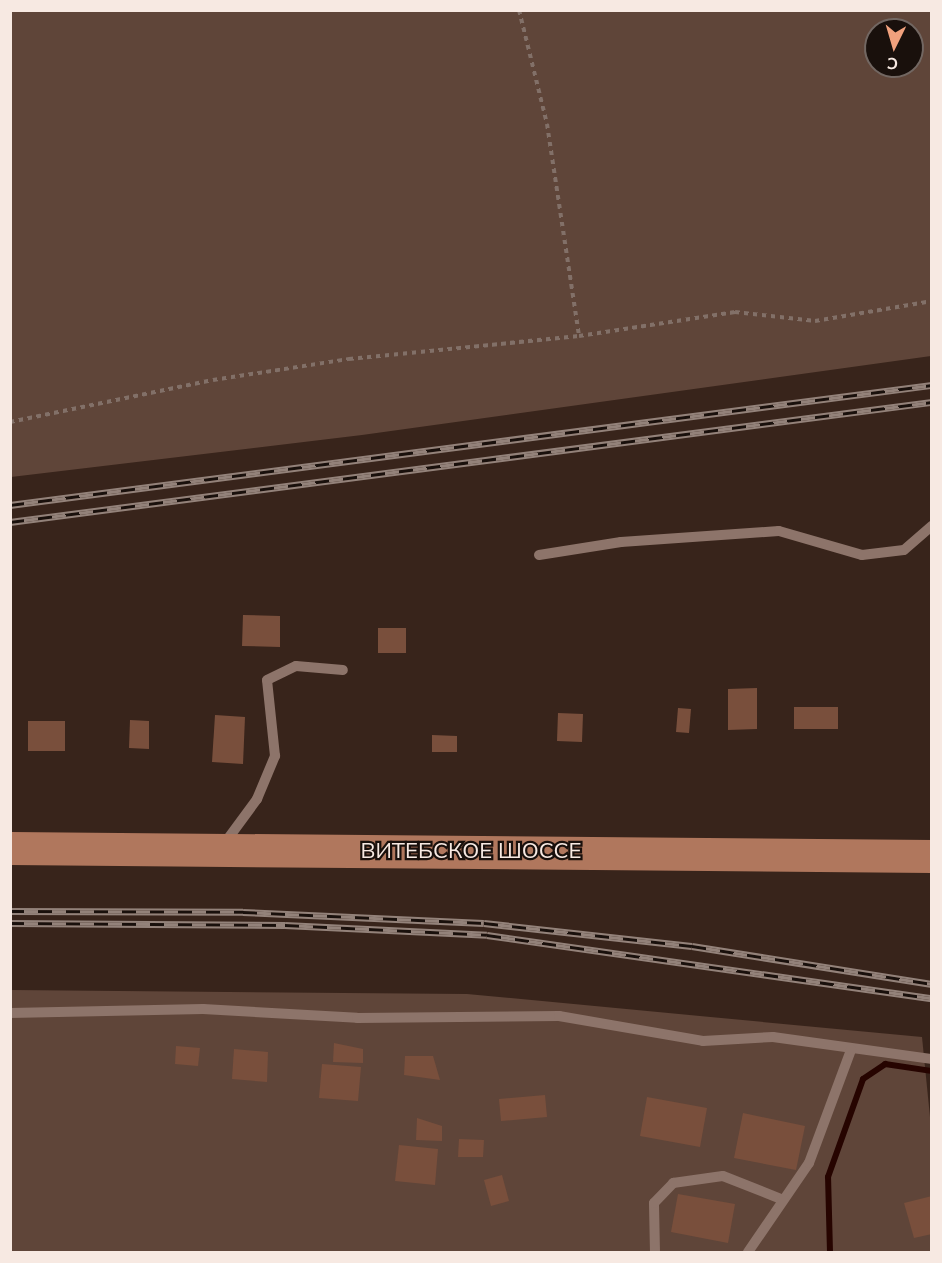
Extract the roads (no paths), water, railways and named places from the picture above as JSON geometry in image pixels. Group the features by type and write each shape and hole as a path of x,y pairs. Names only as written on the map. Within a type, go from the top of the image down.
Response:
{"main road":[{"name":"ВИТЕБСКОЕ ШОССЕ","path":"10,848 932,856"}],"lane":[{"path":"539,555 621,542 779,531 861,555 904,550 932,526"},
{"path":"221,850 257,799 275,756 267,680 296,666 343,670"},
{"path":"10,1013 203,1010 357,1018 559,1016 703,1041 773,1037 851,1050 932,1059"},
{"path":"748,1252 781,1198 808,1162 851,1050"},
{"path":"655,1252 654,1203 673,1183 723,1176 781,1198"}],"waterway":[{"path":"830,1252 828,1177 863,1079 885,1064 932,1071"}],"railway":[{"path":"10,505 932,385"},
{"path":"10,522 932,402"},
{"path":"10,911 243,912 484,923 692,946 932,984"},
{"path":"10,923 285,925 487,935 932,998"}]}
